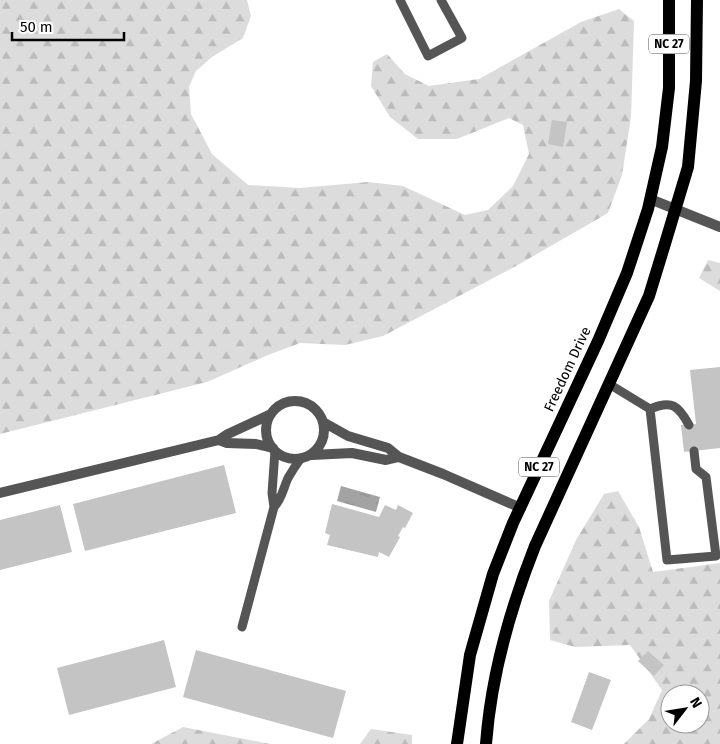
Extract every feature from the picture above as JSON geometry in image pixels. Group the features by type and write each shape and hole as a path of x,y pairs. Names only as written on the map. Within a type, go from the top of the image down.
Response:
{"main road":[{"name":"Freedom Drive","path":"457,744 470,654 493,574 520,508 598,341 627,273 650,199 662,147 669,88 670,0"},
{"name":"NC 27","path":"486,744 500,653 524,573 649,296 688,167 696,81 697,0"}],"street":[{"path":"650,199 720,226"},
{"path":"312,455 322,441 324,432 320,414 313,407 296,401 286,402 277,407 267,423 266,433 274,449 283,456 292,459 312,455 352,454 386,460 399,458"},
{"path":"0,493 219,440 271,414"},
{"path":"323,422 348,436 388,448 399,458 443,474 520,508"},
{"path":"219,440 227,443 256,444 274,449"}],"lane":[{"path":"400,0 428,56 462,38 442,0"},
{"path":"609,384 650,409 666,404 674,405 682,412 689,424"},
{"path":"650,409 667,560 718,556 706,477 696,468 694,451"},
{"path":"242,627 274,507 272,493 274,449"},
{"path":"274,507 280,501 294,466 301,458"}],"green space":[{"path":"0,0 247,0 251,16 243,38 212,57 196,71 189,87 191,114 212,154 248,185 300,188 368,182 403,186 465,215 488,210 513,186 529,154 523,125 509,118 457,139 418,139 390,117 371,86 373,62 387,54 405,74 429,86 479,79 581,22 619,9 634,21 631,117 622,175 608,213 516,266 383,336 345,345 300,343 207,382 0,434"},
{"path":"708,260 720,263 720,291 699,278"},
{"path":"618,491 639,527 653,572 720,563 720,744 624,744 649,719 660,694 660,734 710,734 710,684 660,684 660,687 630,645 575,647 550,640 549,601 576,540 604,494"},
{"path":"183,727 270,744 151,744"},
{"path":"371,729 412,735 412,744 360,744"}],"water":[{"path":"341,486 380,497 376,512 337,501"}],"building":[{"path":"552,120 567,122 563,147 548,144"},
{"path":"720,367 720,448 684,452 681,425 696,424 690,370"},
{"path":"224,465 236,513 85,551 73,504"},
{"path":"332,504 379,517 385,505 396,510 398,505 413,513 398,536 400,537 389,557 379,552 378,557 327,545 330,535 325,533"},
{"path":"60,505 72,552 0,570 0,520"},
{"path":"164,640 176,687 69,715 57,668"},
{"path":"196,650 346,691 333,738 183,697"},
{"path":"648,651 664,665 654,676 638,661"},
{"path":"589,672 611,680 592,730 571,722"}]}
